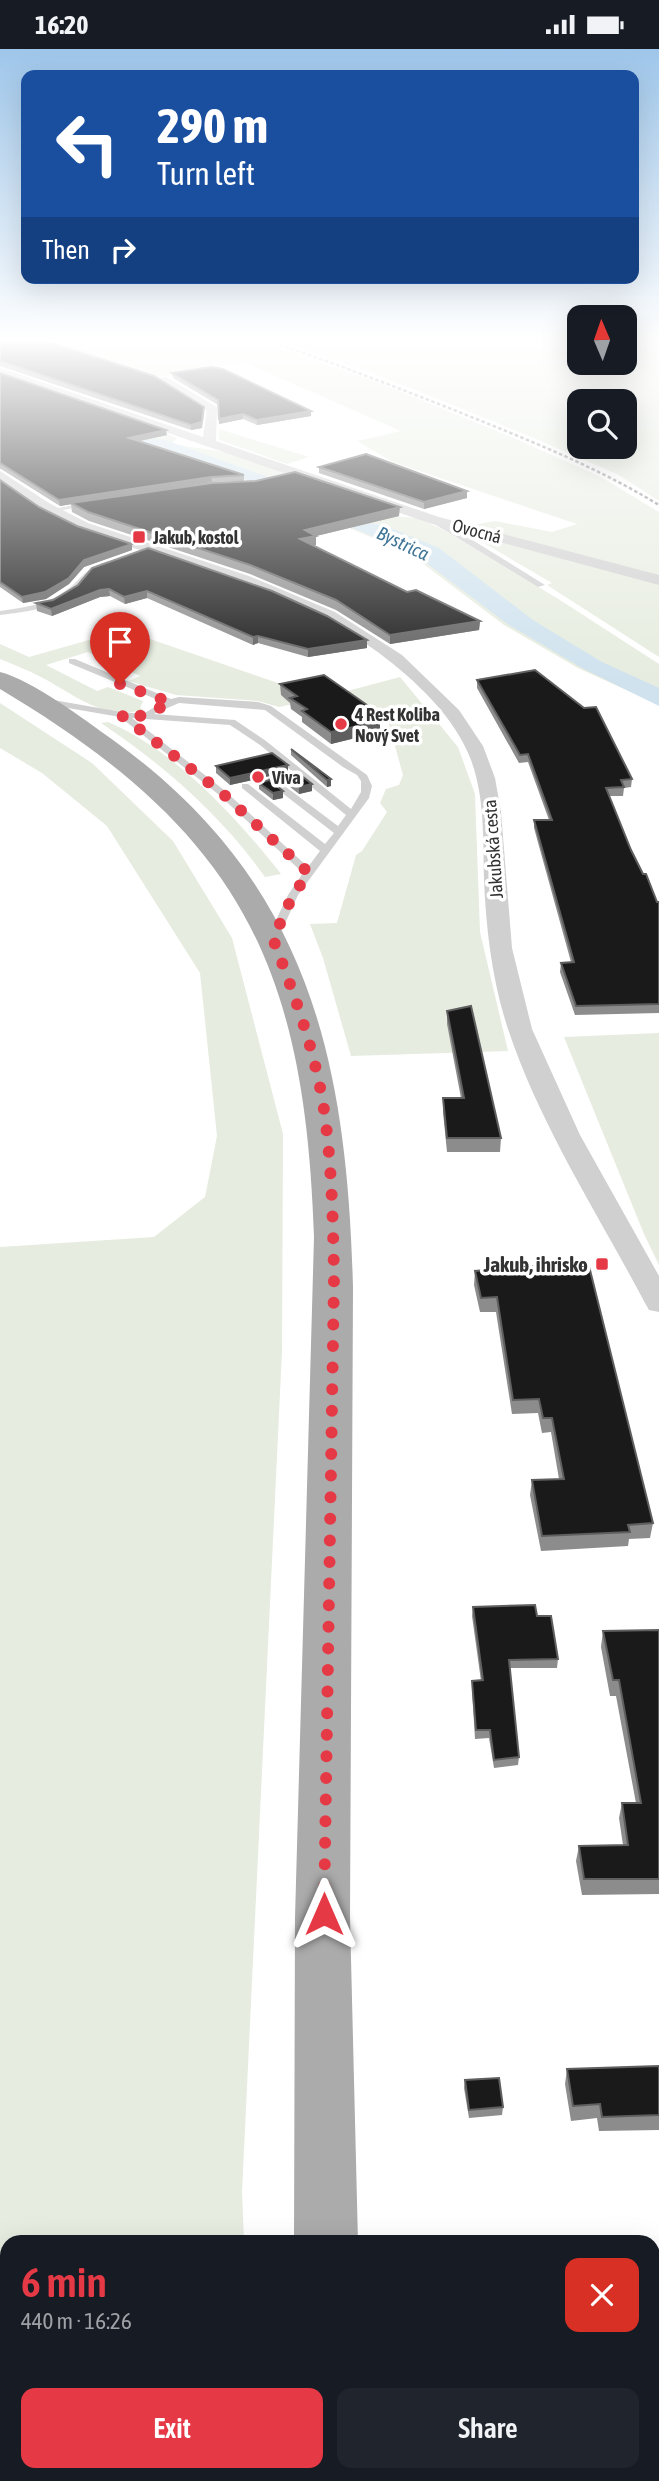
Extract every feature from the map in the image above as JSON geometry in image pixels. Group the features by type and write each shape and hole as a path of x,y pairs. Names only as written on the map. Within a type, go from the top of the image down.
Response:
{"main road":[{"path":"0,679 37,700 119,755 182,809 231,868 273,939 314,1063 325,1115 332,1183 334,1291 324,1822 323,2145 326,2235"}],"street":[{"name":"Ovocná","path":"240,454 434,520 659,580"},
{"name":"Jakubská cesta","path":"0,474 52,510 94,531 272,590 341,620 393,655 453,715 480,758 491,796 496,899 503,958 519,1027 544,1091 592,1184 659,1303"}],"lane":[{"path":"279,479 298,474"},
{"path":"52,510 99,502"},
{"path":"434,520 541,585"},
{"path":"0,613 33,608 60,599 74,588 88,571 119,560"},
{"path":"72,661 120,684 170,702"},
{"path":"37,700 121,715 232,722 242,726 352,815"},
{"path":"145,716 170,702 190,700 246,703 268,708 362,775 368,786 364,798 293,895 273,939"},
{"path":"121,715 221,792 309,873"},
{"path":"221,792 301,773"},
{"path":"271,780 339,832"},
{"path":"245,786 326,850"}],"shaded area":[{"path":"164,454 235,454 285,472 282,476 391,516 416,518 440,528 560,600 659,664 659,705 578,668 504,625 409,553 263,492 260,486"},
{"path":"260,454 309,457 287,464"},
{"path":"380,454 550,454 601,477 659,512 659,576 468,526 495,521 552,532 577,524 393,462"},
{"path":"637,454 659,454 659,501 617,474 582,459 637,459"},
{"path":"479,535 659,584 659,657 547,585 552,583 472,536"},
{"path":"124,630 321,698 279,707 258,701 176,695 128,681 140,676 88,652 46,665 97,691 108,687 143,701 140,708 144,709 116,712 90,704 36,674 0,659 0,644 29,657"},
{"path":"400,677 458,747 475,794 480,932 508,1051 351,1056 323,958 310,924 337,923 356,855 362,851 387,812 380,803 386,789 399,785 403,775 387,717 373,707 321,698"},
{"path":"0,703 92,763 173,841 232,938 283,1134 282,1351 242,2192 244,2235 0,2235 0,1247 154,1237 205,1197 217,1136 200,973 107,826 42,773 0,748"},
{"path":"108,722 157,750 203,787 281,874 265,877 210,812 147,756 101,723"},
{"path":"659,1033 659,1265 564,1037"}],"water":[{"name":"Bystrica","path":"179,454 205,454 334,501 366,523 384,525 439,548 533,620 602,662 659,688 659,706 582,668 509,625 413,553 263,491 261,486"}],"building":[{"path":"0,454 180,454 244,475 211,477 59,500 0,463"},
{"path":"367,454 467,491 424,502 319,467"},
{"path":"295,472 400,507 305,530 316,536 300,539 407,592 416,590 480,621 390,635 336,600 250,565 88,512 71,503 212,483 256,481"},
{"path":"0,480 39,507 77,526 132,544 84,560 69,578 45,592 22,597 0,582"},
{"path":"148,548 272,591 327,616 367,640 308,649 253,637 147,591 124,597 109,589 100,590 51,609 36,603 53,600 78,585 92,568"},
{"path":"535,670 584,708 596,707 632,779 621,780 624,787 606,788 631,850 659,902 659,1004 576,1006 561,963 574,962 534,820 552,820 528,754 520,755 477,680"},
{"path":"324,675 380,714 373,716 381,721 331,732 302,711 307,709 290,698 297,696 280,684"},
{"path":"291,749 331,779 327,780"},
{"path":"272,753 288,765 230,778 216,766"},
{"path":"298,773 312,784 299,787 285,777"},
{"path":"269,780 283,791 273,793 259,783"},
{"path":"471,1006 501,1138 447,1138 443,1098 464,1098 447,1011"},
{"path":"588,1262 653,1523 628,1525 630,1532 542,1536 532,1480 564,1479 552,1418 543,1418 539,1399 513,1400 497,1297 481,1298 475,1271"},
{"path":"535,1605 537,1616 551,1616 558,1659 509,1660 519,1757 494,1760 490,1730 476,1730 472,1681 483,1680 473,1607"},
{"path":"659,1630 659,1879 584,1879 579,1846 628,1845 622,1803 641,1803 619,1680 613,1680 603,1631"},
{"path":"659,2066 659,2115 602,2117 600,2104 573,2106 567,2069"},
{"path":"499,2078 503,2107 469,2110 465,2080"}],"railway":[{"path":"559,454 659,505"}],"place":[{"name":"Jakub, kostol","path":"139,537"},
{"name":"4 Rest Koliba Nový Svet","path":"341,724"},
{"name":"Viva","path":"258,777"},
{"name":"Jakub, ihrisko","path":"602,1264"}],"route":[{"path":"120,684 170,702 145,716 121,715 221,792 309,873 293,895 273,939 314,1063 325,1115 332,1183 334,1277 325,1706 324,1914"}]}
